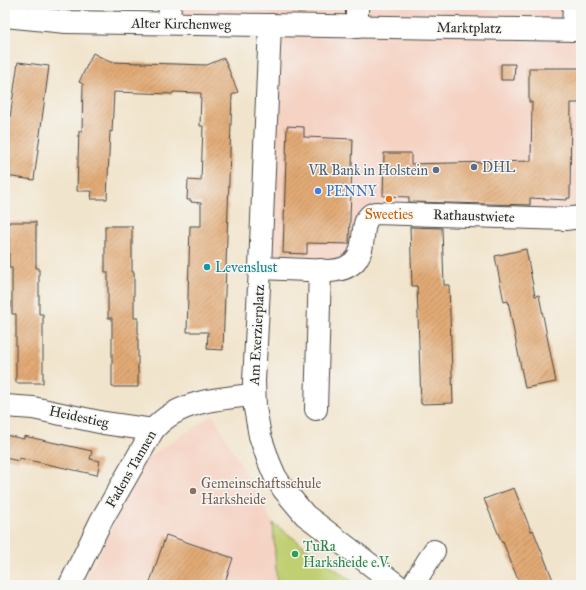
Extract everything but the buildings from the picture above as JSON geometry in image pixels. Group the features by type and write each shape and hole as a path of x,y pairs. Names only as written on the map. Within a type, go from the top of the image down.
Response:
{"street":[{"path":"356,27 357,5"},
{"path":"574,5 577,30"},
{"name":"Alter Kirchenweg","path":"5,16 66,22 169,14 270,25 356,27"},
{"name":"Am Exerzierplatz","path":"270,25 254,395 257,422 264,450 275,476 284,490 305,515 397,585"},
{"name":"Marktplatz","path":"356,27 577,30"},
{"name":"Rathaustwiete","path":"320,270 341,270 356,260 362,247 364,223 368,216 372,213 565,219 581,217"},
{"path":"260,268 320,270 316,409"},
{"name":"Fadens Tannen","path":"70,585 101,521 153,430 167,416 187,407 221,399 254,395"},
{"name":"Heidestieg","path":"5,406 32,408 104,423 153,430"},
{"path":"413,585 434,551"}],"shaded area":[{"path":"164,5 581,5 581,216 378,211 354,259 262,267 273,23 164,20"},
{"name":"Gemeinschaftsschule Harksheide","path":"213,415 273,523 277,585 84,585 146,459"}],"green space":[{"name":"TuRa Harksheide e.V.","path":"273,523 357,585 277,585"}],"place":[{"name":"DHL","path":"474,167"},
{"name":"VR Bank in Holstein","path":"436,170"},
{"name":"PENNY","path":"318,191"},
{"name":"Sweeties","path":"389,199"},
{"name":"Levenslust","path":"207,267"},
{"name":"Gemeinschaftsschule Harksheide","path":"193,491"},
{"name":"TuRa Harksheide e.V.","path":"295,554"}]}
